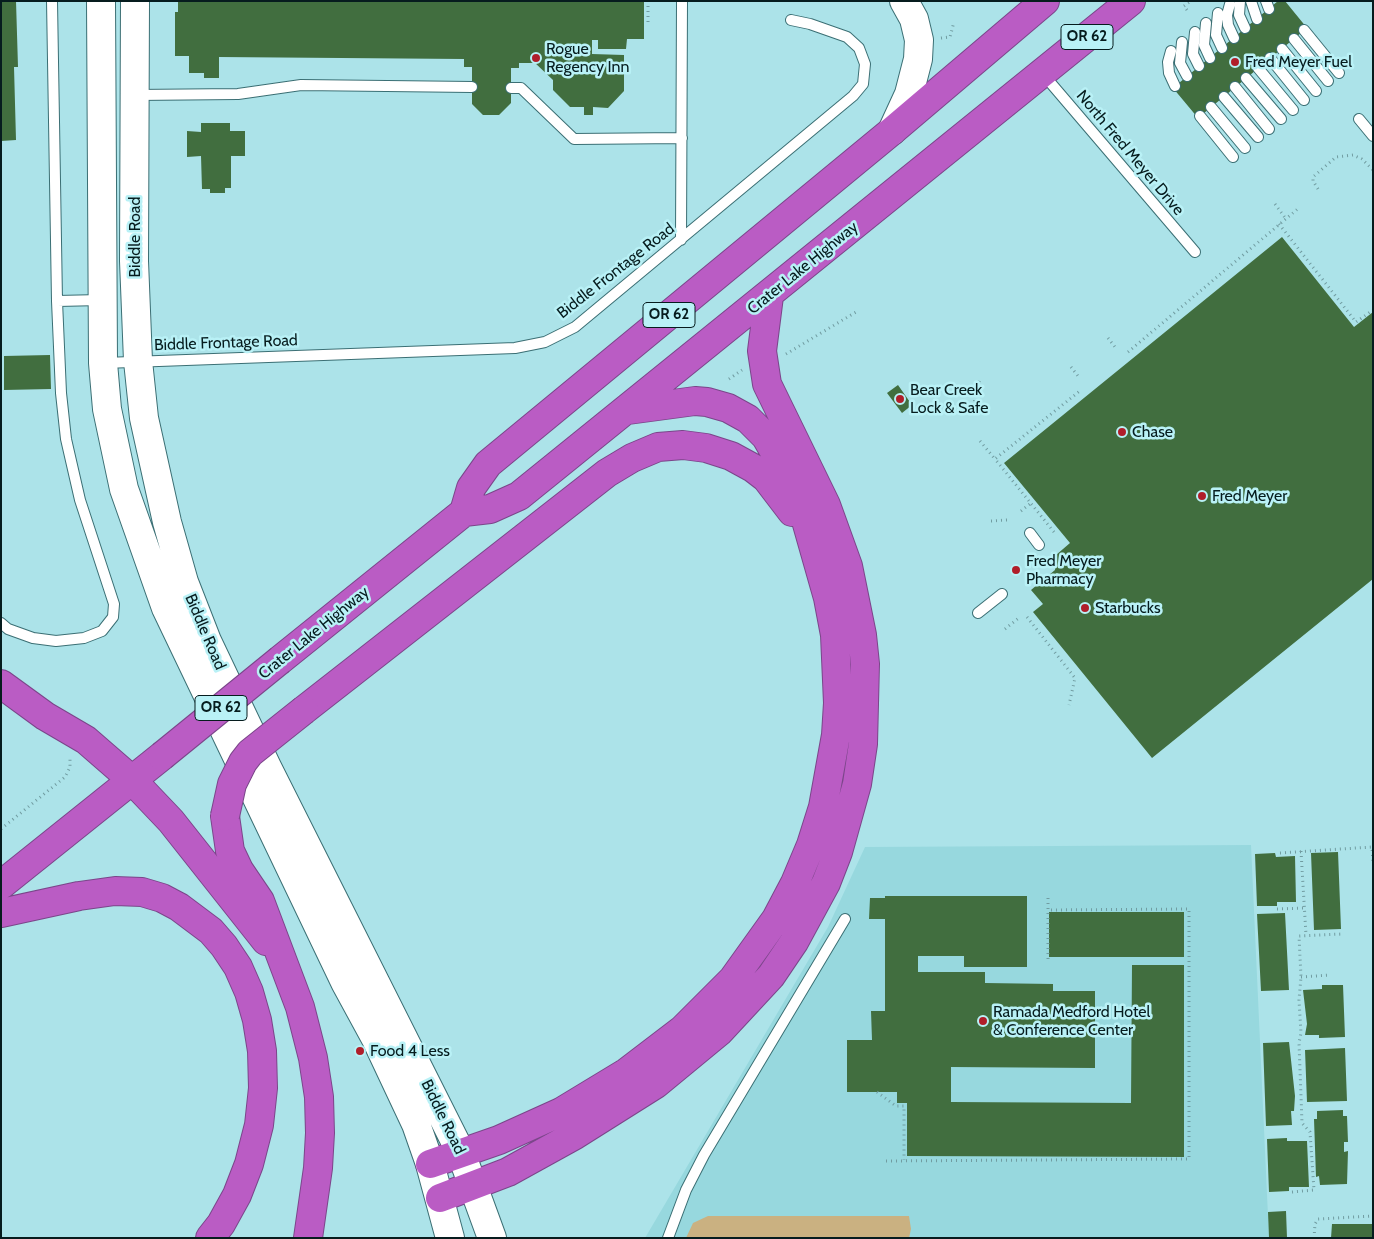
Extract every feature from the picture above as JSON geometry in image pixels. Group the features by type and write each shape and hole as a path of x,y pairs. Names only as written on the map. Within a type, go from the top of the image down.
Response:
{"highway":[{"name":"OR 62","path":"464,512 471,488 488,464 892,131 1045,1"},
{"name":"Crater Lake Highway","path":"1,886 464,512 490,509 519,496 769,296 1131,1"},
{"path":"440,1198 474,1186 516,1167 622,1106 686,1061 719,1032 771,976 794,942 822,890 838,852 857,784 863,744 864,664 862,635 848,566 829,514 766,384 762,351 769,296"},
{"path":"430,1164 530,1128 627,1072 650,1056 688,1024 733,980 776,919 795,883 811,845 827,791 836,735 838,703 835,635 828,598 803,510 782,463 766,437 748,419 728,408 707,402 663,404 628,410"},
{"path":"308,1238 318,1168 319,1097 308,1032 260,901 238,870 230,851 225,816 232,784 243,762 250,753 304,710 607,473 632,458 658,447 683,445 706,448 731,456 752,468 777,491 809,536"},
{"path":"1,684 45,716 86,740 132,780 171,821 248,917 288,977"},
{"path":"1,869 36,857"},
{"path":"1,912 79,896 115,891 142,892 162,898 197,919 211,931 228,953 249,992 257,1020 262,1051 263,1088 260,1125 249,1164 237,1195 221,1224 210,1238"}],"main road":[{"name":"Biddle Road","path":"101,1 103,363 107,409 124,489 166,608 345,982 376,1039 416,1124 430,1164 450,1238"},
{"name":"Biddle Road","path":"135,1 134,261 138,362 144,418 167,522 184,582 208,641 267,766 461,1153 492,1238"},
{"path":"892,131 909,94 918,59 917,33 914,19 904,1"}],"lane":[{"path":"1,623 8,629 33,638 56,641 84,638 102,631 113,617 114,604 80,500 66,439 61,393 57,301 52,1"},
{"path":"681,240 682,1"},
{"path":"1251,1 1257,19"},
{"path":"1235,2 1245,28"},
{"path":"1234,38 1228,25 1227,15 1235,2"},
{"path":"1218,14 1216,35 1222,48"},
{"name":"Biddle Frontage Road","path":"103,363 515,348 544,342 575,327 853,96 863,84 865,64 859,48 847,36 791,20"},
{"path":"1206,23 1204,45 1210,58"},
{"path":"1304,30 1339,72"},
{"path":"1195,32 1193,54 1199,66"},
{"path":"1294,39 1328,81"},
{"path":"1182,42 1180,63 1187,76"},
{"path":"1282,48 1316,91"},
{"path":"1170,51 1169,73 1175,86"},
{"path":"1270,58 1304,100"},
{"path":"1258,68 1293,110"},
{"name":"North Fred Meyer Drive","path":"1043,73 1195,252"},
{"path":"1246,78 1281,119"},
{"path":"134,95 238,94 301,85 472,88"},
{"path":"511,88 521,88 574,139 682,138"},
{"path":"1235,88 1268,129"},
{"path":"1224,97 1258,138"},
{"path":"1211,107 1245,148"},
{"path":"1200,116 1233,157"},
{"path":"1359,119 1373,136"},
{"path":"57,301 102,300"},
{"path":"1030,534 1039,545"},
{"path":"978,613 1002,594"},
{"path":"668,1238 686,1190 704,1155 845,919"}],"path":[{"path":"648,1 648,24"},
{"path":"1187,10 1184,6 1190,1"},
{"path":"936,39 950,38 954,22"},
{"path":"1318,189 1313,181 1313,177 1336,157 1353,155 1362,159 1373,170"},
{"path":"1274,204 1286,219"},
{"path":"1128,352 1300,207"},
{"path":"1279,224 1356,322 1373,310"},
{"path":"781,357 856,312"},
{"path":"1108,338 1115,347"},
{"path":"1071,367 1078,376"},
{"path":"729,379 738,371 749,368"},
{"path":"972,411 980,378"},
{"path":"994,459 1081,390"},
{"path":"980,441 1054,532"},
{"path":"1020,511 1031,503"},
{"path":"991,521 1007,520"},
{"path":"1005,629 1020,617"},
{"path":"1027,617 1075,678 1069,705"},
{"path":"1,829 65,777 70,767 68,752"},
{"path":"1280,853 1372,847 1373,864"},
{"path":"1301,851 1306,935"},
{"path":"1048,898 1048,959"},
{"path":"1277,909 1304,908"},
{"path":"886,1161 1189,1159 1189,909 1048,910"},
{"path":"1292,1192 1314,1190 1310,1132 1302,1123 1299,1043 1301,1033 1299,1000 1301,977 1299,936 1342,934"},
{"path":"1301,977 1330,975"},
{"path":"876,1092 896,1106 904,1106 904,1160"},
{"path":"1314,1238 1315,1224 1318,1219 1373,1216"}],"shaded area":[{"path":"1251,845 1269,1238 645,1238 828,927 865,847"},
{"path":"708,1216 909,1216 911,1229 909,1238 686,1238 693,1223"}],"building":[{"path":"1,1 16,1 18,67 14,67 16,140 1,141"},
{"name":"Rogue Regency Inn","path":"178,1 644,1 644,39 627,39 626,49 598,49 598,40 592,40 592,54 624,55 624,91 608,108 593,107 593,115 584,115 584,107 570,107 553,90 553,80 534,62 519,63 519,68 511,68 511,103 499,115 483,115 472,104 472,67 464,67 464,59 219,57 219,78 204,78 204,73 189,73 189,56 175,56 175,12 178,12"},
{"name":"Fred Meyer Fuel","path":"1278,1 1285,1 1307,28 1198,118 1173,88"},
{"path":"201,123 230,123 230,131 245,131 245,156 231,156 231,188 225,188 225,193 210,193 210,189 202,189 201,156 187,157 187,131 201,132"},
{"name":"Fred Meyer","path":"1282,237 1354,327 1373,312 1373,579 1152,758 1033,612 1043,604 1031,590 1055,570 1056,555 1070,543 1004,463"},
{"path":"50,355 51,389 4,390 4,356"},
{"name":"Bear Creek Lock & Safe","path":"898,385 912,405 902,413 887,393"},
{"path":"1338,852 1341,929 1314,930 1311,853"},
{"path":"1275,853 1276,857 1295,856 1296,902 1277,902 1277,906 1257,906 1255,854"},
{"path":"885,896 1027,896 1027,967 964,967 964,956 918,956 918,972 985,972 985,983 1053,984 1053,991 1095,991 1095,1068 951,1067 951,1102 1131,1103 1132,965 1184,965 1184,1157 907,1156 907,1103 897,1103 897,1092 847,1092 847,1040 872,1040 871,1011 885,1011 885,919 869,919 870,898 885,898"},
{"path":"1049,912 1184,912 1184,957 1049,957"},
{"path":"1285,913 1289,990 1261,991 1257,914"},
{"path":"1322,985 1343,985 1345,1037 1319,1038 1319,1035 1305,1035 1307,1024 1303,990 1322,989"},
{"path":"1289,1042 1295,1096 1294,1111 1291,1111 1292,1125 1266,1126 1263,1043"},
{"path":"1345,1048 1347,1101 1307,1102 1305,1050"},
{"path":"1343,1110 1343,1116 1347,1116 1348,1142 1344,1142 1344,1152 1348,1151 1347,1184 1320,1185 1319,1176 1316,1177 1314,1119 1317,1119 1317,1111"},
{"path":"1287,1138 1287,1141 1307,1141 1309,1187 1289,1187 1289,1191 1269,1192 1267,1139"},
{"path":"1286,1211 1287,1238 1269,1238 1268,1212"},
{"path":"1332,1224 1373,1224 1373,1238 1331,1238"}],"place":[{"name":"Rogue Regency Inn","path":"536,58"},
{"name":"Fred Meyer Fuel","path":"1235,62"},
{"name":"Bear Creek Lock & Safe","path":"900,399"},
{"name":"Chase","path":"1122,432"},
{"name":"Fred Meyer","path":"1202,496"},
{"name":"Fred Meyer Pharmacy","path":"1016,570"},
{"name":"Starbucks","path":"1085,608"},
{"name":"Ramada Medford Hotel & Conference Center","path":"983,1021"},
{"name":"Food 4 Less","path":"360,1051"}]}
